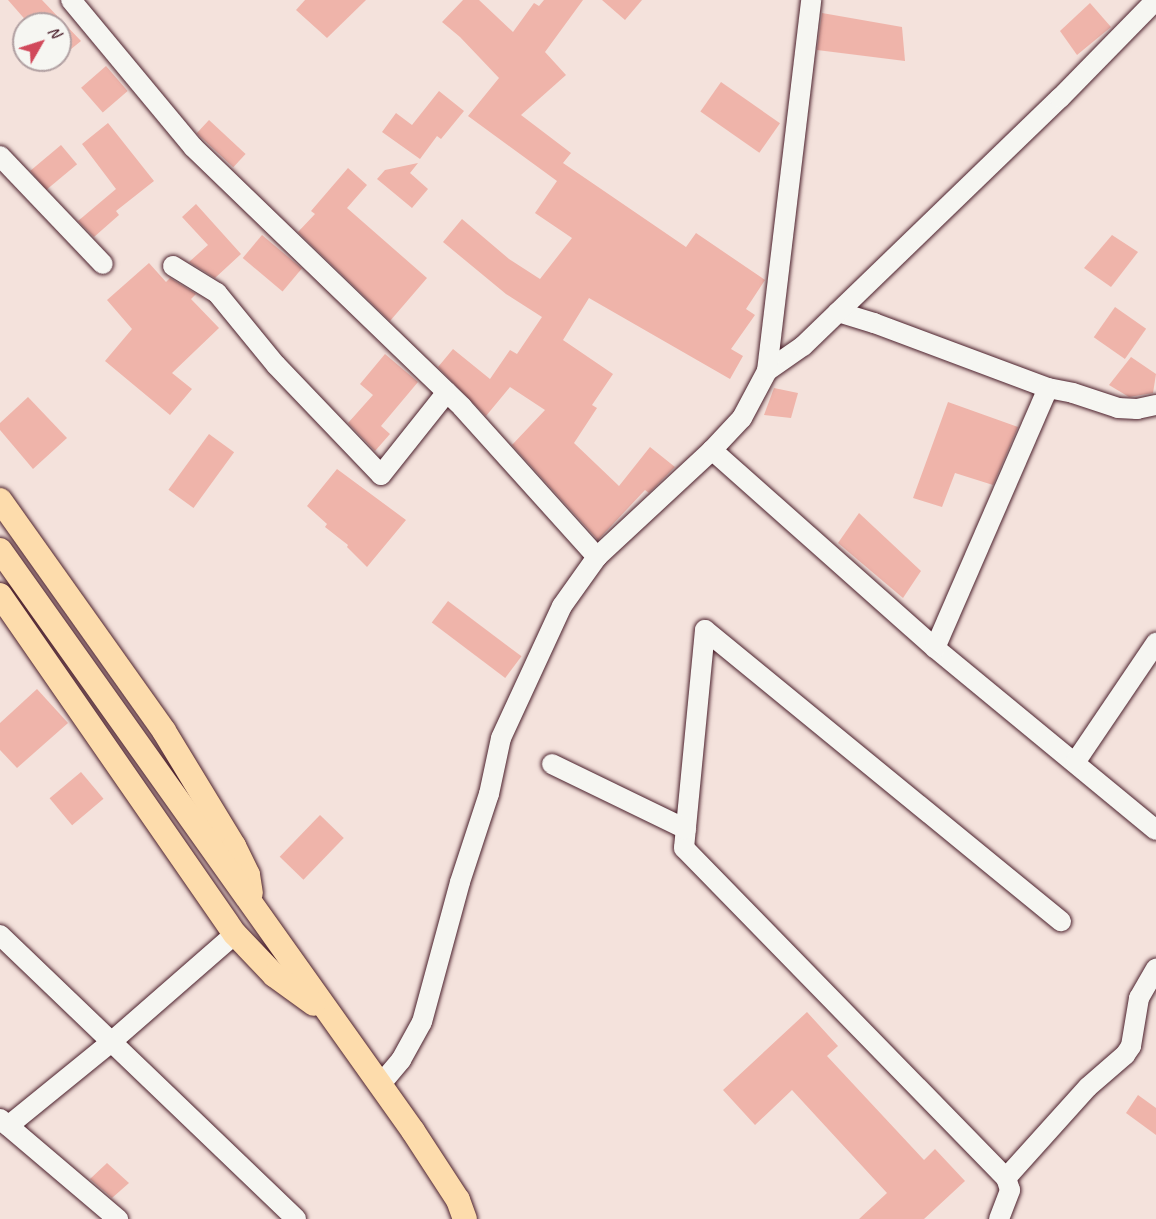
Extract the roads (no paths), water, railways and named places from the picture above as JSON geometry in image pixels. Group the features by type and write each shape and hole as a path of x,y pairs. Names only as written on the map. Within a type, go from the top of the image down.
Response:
{"main road":[{"path":"0,500 164,731 203,793 248,875 254,907"},
{"path":"0,550 380,1085 464,1213"},
{"path":"0,595 235,934 274,975 331,1016"}],"street":[{"path":"71,0 193,147 447,392 597,556"},
{"path":"380,1085 402,1060 422,1022 507,722 561,606 597,556 712,450 742,418 767,371 811,0"},
{"path":"767,371 803,346 1060,99 1156,0"},
{"path":"0,156 103,264"},
{"path":"173,266 217,293 276,365 381,475 447,392"},
{"path":"837,312 874,323 1048,388 1073,393 1118,408 1137,409 1156,405"},
{"path":"934,648 1048,388"},
{"path":"712,450 934,648 1076,761 1156,830"},
{"path":"999,1219 1010,1190 1006,1178 684,848 705,630 1062,921"},
{"path":"1076,761 1156,643"},
{"path":"552,764 686,829"},
{"path":"118,1219 4,1122 110,1043 235,934"},
{"path":"0,935 296,1219"},
{"path":"1006,1178 1081,1094 1125,1055 1131,1046 1139,998 1156,968"}]}
